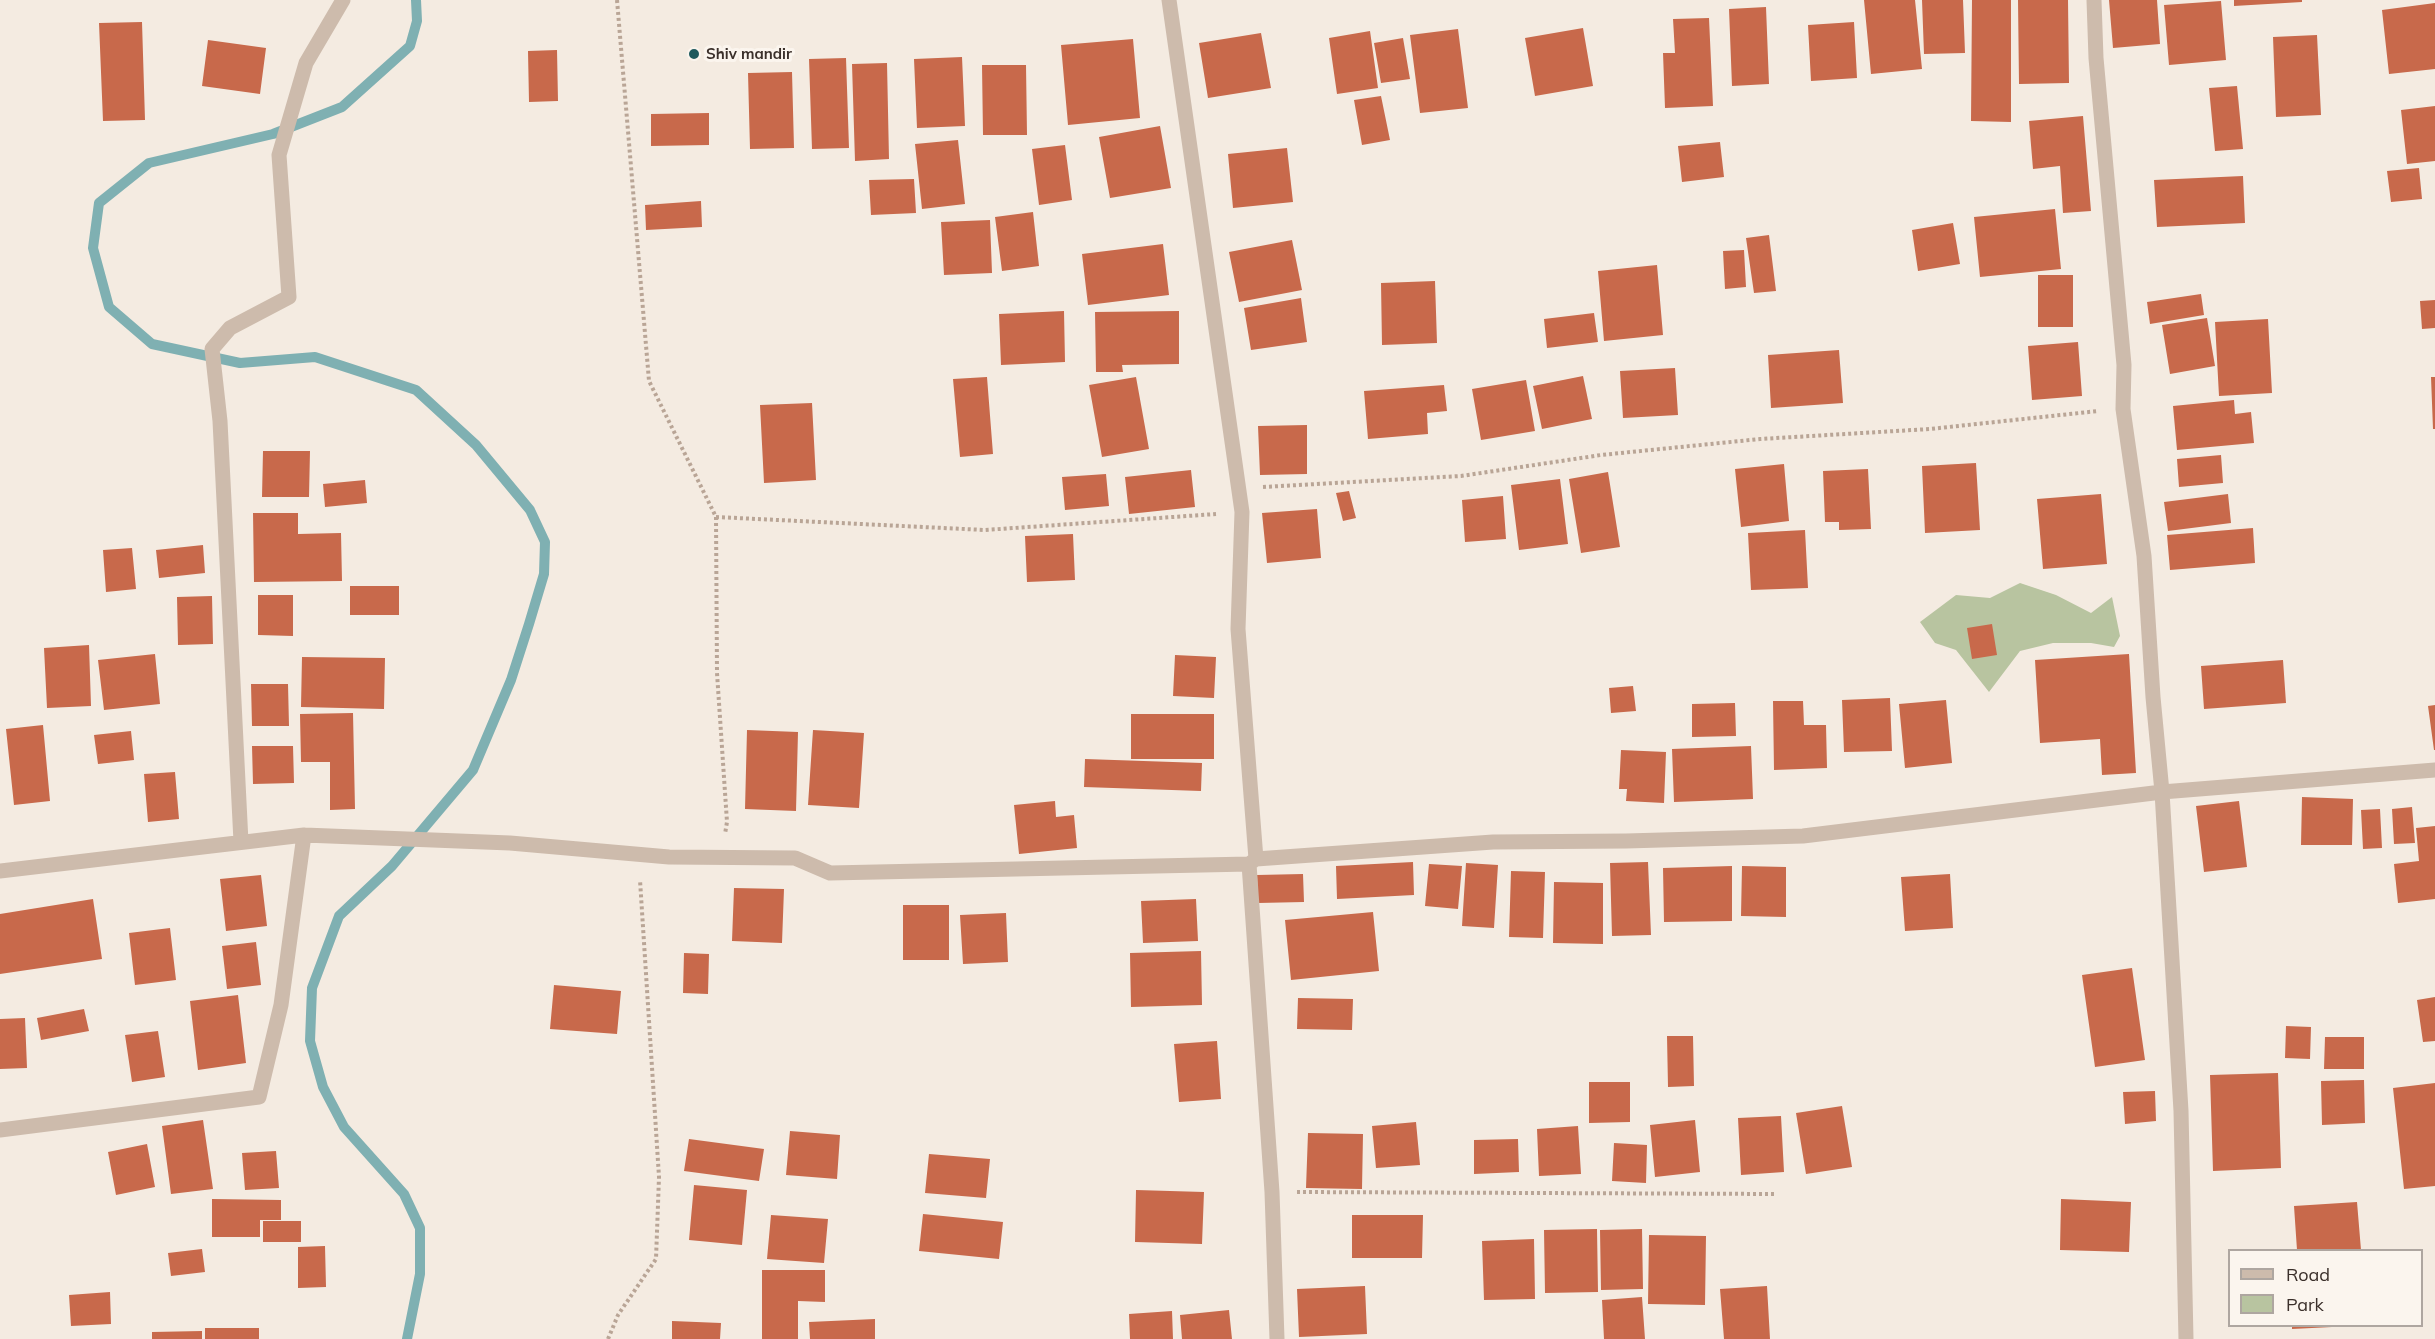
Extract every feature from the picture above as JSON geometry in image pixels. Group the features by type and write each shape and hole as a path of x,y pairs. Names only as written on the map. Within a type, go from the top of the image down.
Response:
{"street":[{"path":"241,842 220,421 212,349 230,328 289,297 279,155 306,63 343,0"},
{"path":"1169,0 1242,512 1238,629 1272,1192 1277,1339"},
{"path":"2094,0 2096,58 2124,365 2123,409 2144,556 2162,792 2181,1111 2186,1339"},
{"path":"0,871 304,835 510,843 669,857 795,858 830,873 1253,861 1493,842 1626,842 1803,836 2162,792 2435,770"},
{"path":"0,1130 259,1097 281,1005 304,835"}],"path":[{"path":"617,0 649,381 716,517 717,673 727,822 723,844"},
{"path":"1237,488 1461,476 1601,455 1726,442 1930,429 2123,409"},
{"path":"716,517 985,530 1242,512"},
{"path":"608,1339 618,1315 656,1259 659,1178 640,880 669,857"},
{"path":"1272,1192 1774,1194"}],"green space":[{"path":"2020,583 2056,595 2091,613 2112,597 2120,636 2114,647 2091,643 2053,643 2020,651 1989,692 1956,650 1935,643 1920,622 1956,595 1990,598"}],"building":[{"path":"1864,0 1915,0 1922,69 1871,74"},
{"path":"1922,0 1963,0 1965,53 1924,54"},
{"path":"1972,0 2011,0 2011,122 1971,121"},
{"path":"2018,0 2068,0 2069,83 2019,84"},
{"path":"2109,0 2157,0 2160,44 2113,48"},
{"path":"2234,0 2302,0 2302,2 2234,6"},
{"path":"2221,1 2226,60 2169,65 2164,5"},
{"path":"2435,3 2435,69 2389,74 2382,10"},
{"path":"1766,7 1769,84 1732,86 1729,9"},
{"path":"1709,18 1713,106 1665,108 1663,53 1675,53 1673,19"},
{"path":"142,22 145,120 103,121 99,23"},
{"path":"1854,22 1857,78 1811,81 1808,25"},
{"path":"1583,28 1593,86 1535,96 1525,38"},
{"path":"1458,29 1468,108 1420,113 1410,35"},
{"path":"1370,31 1378,88 1337,94 1329,38"},
{"path":"1261,33 1271,88 1208,98 1199,43"},
{"path":"2317,35 2321,115 2276,117 2273,37"},
{"path":"1403,38 1410,79 1381,83 1374,43"},
{"path":"1133,39 1140,118 1068,125 1061,45"},
{"path":"208,40 266,48 260,94 202,86"},
{"path":"557,50 558,101 529,102 528,51"},
{"path":"962,57 965,126 917,128 914,59"},
{"path":"846,58 849,148 812,149 809,59"},
{"path":"887,63 889,159 855,161 852,64"},
{"path":"982,65 1026,65 1027,135 983,135"},
{"path":"792,72 794,148 750,149 748,73"},
{"path":"2237,86 2243,149 2215,151 2209,88"},
{"path":"1381,96 1390,140 1362,145 1354,100"},
{"path":"2435,106 2435,161 2407,164 2401,110"},
{"path":"709,113 709,145 651,146 651,114"},
{"path":"2083,116 2091,211 2063,213 2060,166 2033,169 2029,121"},
{"path":"1160,126 1171,188 1110,198 1099,137"},
{"path":"958,140 965,204 922,209 915,144"},
{"path":"1720,142 1724,177 1682,182 1678,146"},
{"path":"1065,145 1072,200 1039,205 1032,149"},
{"path":"1287,148 1293,202 1233,208 1228,154"},
{"path":"2419,168 2422,199 2391,202 2387,171"},
{"path":"2243,176 2245,223 2157,227 2154,180"},
{"path":"914,179 916,213 871,215 869,180"},
{"path":"701,201 702,227 646,230 645,205"},
{"path":"2055,209 2061,269 1980,277 1974,217"},
{"path":"1033,212 1039,266 1002,271 995,217"},
{"path":"990,220 992,273 944,275 941,222"},
{"path":"1953,223 1960,264 1918,271 1912,230"},
{"path":"1769,235 1776,291 1754,293 1746,238"},
{"path":"1292,240 1302,290 1239,302 1229,252"},
{"path":"1163,244 1169,295 1088,305 1082,254"},
{"path":"1744,250 1746,287 1725,289 1723,251"},
{"path":"1657,265 1663,335 1604,341 1598,271"},
{"path":"2038,275 2073,275 2073,327 2038,327"},
{"path":"1435,281 1437,343 1382,345 1381,283"},
{"path":"2201,294 2204,315 2150,324 2147,302"},
{"path":"1301,298 1307,342 1251,350 1244,308"},
{"path":"2435,300 2435,328 2422,329 2420,301"},
{"path":"1064,311 1065,362 1001,365 999,314"},
{"path":"1179,311 1179,364 1122,365 1123,372 1096,372 1095,312"},
{"path":"1594,313 1598,342 1547,348 1544,319"},
{"path":"2207,318 2215,366 2170,374 2162,325"},
{"path":"2268,319 2272,393 2219,396 2215,322"},
{"path":"2078,342 2082,396 2032,400 2028,346"},
{"path":"1839,350 1843,403 1771,408 1768,355"},
{"path":"1675,368 1678,415 1623,418 1620,371"},
{"path":"1583,376 1592,419 1542,429 1533,386"},
{"path":"987,377 993,454 960,457 953,379"},
{"path":"1136,377 1149,449 1102,457 1089,385"},
{"path":"2431,377 2435,377 2435,429 2433,429"},
{"path":"1526,380 1535,431 1481,440 1472,389"},
{"path":"1444,385 1447,411 1427,413 1428,434 1368,439 1364,391"},
{"path":"2234,400 2235,414 2251,412 2254,443 2177,450 2173,406"},
{"path":"812,403 816,480 764,483 760,405"},
{"path":"1307,425 1307,474 1260,475 1258,426"},
{"path":"263,451 310,451 309,497 262,497"},
{"path":"2221,455 2223,483 2179,487 2177,459"},
{"path":"1976,463 1980,530 1925,533 1922,466"},
{"path":"1784,464 1789,521 1741,527 1735,469"},
{"path":"1868,469 1871,529 1839,530 1839,522 1825,522 1823,471"},
{"path":"1191,470 1195,507 1129,514 1125,477"},
{"path":"1608,472 1620,547 1581,553 1569,479"},
{"path":"1106,474 1109,506 1065,510 1062,477"},
{"path":"1560,479 1568,544 1519,550 1511,485"},
{"path":"365,480 367,503 325,507 323,484"},
{"path":"1349,491 1356,518 1343,521 1336,493"},
{"path":"2101,494 2107,564 2043,569 2037,499"},
{"path":"2228,494 2231,523 2168,531 2164,502"},
{"path":"1503,496 1506,539 1465,542 1462,500"},
{"path":"1317,509 1321,558 1267,563 1262,513"},
{"path":"253,513 298,513 298,534 341,533 342,581 254,582"},
{"path":"2253,528 2255,563 2170,570 2167,535"},
{"path":"1805,530 1808,588 1751,590 1748,533"},
{"path":"1073,534 1075,580 1027,582 1025,536"},
{"path":"203,545 205,573 159,578 156,550"},
{"path":"132,548 136,589 106,592 103,550"},
{"path":"350,586 399,586 399,615 350,615"},
{"path":"258,595 293,595 293,636 258,635"},
{"path":"212,596 213,644 178,645 177,597"},
{"path":"1992,624 1997,655 1972,659 1967,628"},
{"path":"89,645 91,706 47,708 44,648"},
{"path":"155,654 160,704 104,710 98,660"},
{"path":"2129,654 2136,773 2102,775 2100,739 2040,743 2035,660"},
{"path":"1175,655 1216,657 1214,698 1173,696"},
{"path":"302,657 385,658 384,709 301,707"},
{"path":"2283,660 2286,703 2204,709 2201,666"},
{"path":"251,684 288,684 289,726 252,726"},
{"path":"1633,686 1636,711 1611,713 1609,688"},
{"path":"1890,698 1892,751 1844,752 1842,700"},
{"path":"1946,700 1952,763 1905,768 1899,704"},
{"path":"1773,701 1803,701 1804,725 1826,725 1827,768 1774,770"},
{"path":"1735,703 1736,736 1692,737 1692,704"},
{"path":"2435,705 2435,750 2434,750 2428,706"},
{"path":"353,713 355,809 330,810 330,762 301,762 300,714"},
{"path":"1131,714 1214,714 1214,759 1131,759"},
{"path":"43,725 50,801 14,805 6,729"},
{"path":"747,730 798,732 796,811 745,809"},
{"path":"813,730 864,733 859,808 808,805"},
{"path":"131,731 134,760 98,764 94,735"},
{"path":"252,746 293,746 294,783 253,784"},
{"path":"1751,746 1753,799 1674,802 1672,749"},
{"path":"1621,750 1666,752 1664,803 1626,801 1627,789 1619,789"},
{"path":"1085,759 1202,763 1201,791 1084,787"},
{"path":"175,772 179,819 148,822 144,774"},
{"path":"2302,797 2353,799 2352,845 2301,845"},
{"path":"1055,801 1056,817 1074,815 1077,848 1019,854 1014,805"},
{"path":"2239,801 2247,867 2204,872 2196,806"},
{"path":"2412,807 2415,843 2394,844 2392,809"},
{"path":"2380,809 2382,848 2363,849 2361,810"},
{"path":"2435,826 2435,899 2398,903 2394,864 2419,861 2416,828"},
{"path":"1413,862 1414,895 1337,899 1336,866"},
{"path":"1648,862 1651,935 1612,936 1610,863"},
{"path":"1466,863 1498,865 1494,928 1462,926"},
{"path":"1429,864 1462,866 1458,909 1425,906"},
{"path":"1732,866 1732,921 1664,922 1663,868"},
{"path":"1742,866 1786,867 1786,917 1741,916"},
{"path":"1511,871 1545,872 1543,938 1509,937"},
{"path":"1303,874 1304,902 1258,903 1257,875"},
{"path":"1950,874 1953,928 1905,931 1901,877"},
{"path":"261,875 267,926 226,931 220,879"},
{"path":"1554,882 1603,883 1603,944 1553,943"},
{"path":"734,888 784,889 782,943 732,941"},
{"path":"93,899 102,959 0,974 0,914"},
{"path":"1196,899 1198,941 1143,943 1141,901"},
{"path":"903,905 949,905 949,960 903,960"},
{"path":"1373,912 1379,971 1291,980 1285,920"},
{"path":"1006,913 1008,962 963,964 960,915"},
{"path":"170,928 176,980 135,985 129,933"},
{"path":"256,942 261,985 227,989 222,946"},
{"path":"1201,951 1202,1005 1131,1007 1130,953"},
{"path":"684,953 709,954 708,994 683,993"},
{"path":"2132,968 2145,1060 2095,1067 2082,975"},
{"path":"554,985 621,991 617,1034 550,1029"},
{"path":"238,995 246,1063 198,1070 190,1001"},
{"path":"2435,997 2435,1041 2423,1042 2417,1000"},
{"path":"1298,998 1353,999 1352,1030 1297,1029"},
{"path":"84,1009 89,1031 41,1040 37,1018"},
{"path":"25,1018 27,1068 0,1069 0,1019"},
{"path":"2286,1026 2311,1027 2310,1059 2285,1058"},
{"path":"158,1031 165,1077 132,1082 125,1035"},
{"path":"1667,1036 1693,1036 1694,1086 1668,1087"},
{"path":"2325,1037 2364,1037 2364,1069 2324,1069"},
{"path":"1217,1041 1221,1099 1179,1102 1174,1044"},
{"path":"2278,1073 2281,1168 2213,1171 2210,1075"},
{"path":"2364,1080 2365,1123 2322,1125 2321,1081"},
{"path":"1589,1082 1630,1082 1630,1122 1589,1123"},
{"path":"2435,1083 2435,1186 2404,1189 2393,1088"},
{"path":"2155,1091 2156,1121 2125,1124 2123,1092"},
{"path":"1842,1106 1852,1167 1806,1174 1796,1113"},
{"path":"1781,1116 1784,1172 1741,1175 1738,1118"},
{"path":"203,1120 213,1189 171,1194 162,1126"},
{"path":"1695,1120 1700,1172 1655,1177 1650,1125"},
{"path":"1416,1122 1420,1165 1376,1168 1372,1126"},
{"path":"1578,1126 1581,1174 1539,1176 1537,1129"},
{"path":"790,1131 840,1135 837,1179 786,1175"},
{"path":"1308,1133 1363,1134 1362,1189 1306,1188"},
{"path":"689,1139 764,1149 759,1181 684,1171"},
{"path":"1518,1139 1519,1172 1474,1174 1474,1140"},
{"path":"1614,1143 1647,1145 1646,1183 1612,1181"},
{"path":"147,1144 155,1187 116,1195 108,1152"},
{"path":"276,1151 279,1188 245,1190 242,1153"},
{"path":"929,1154 990,1159 986,1198 925,1193"},
{"path":"694,1185 747,1190 742,1245 689,1240"},
{"path":"1136,1190 1204,1192 1202,1244 1135,1242"},
{"path":"212,1199 281,1200 281,1220 260,1220 260,1237 212,1237"},
{"path":"2061,1199 2131,1202 2129,1252 2060,1250"},
{"path":"2357,1202 2361,1249 2297,1249 2294,1206"},
{"path":"923,1214 1003,1222 999,1259 919,1251"},
{"path":"771,1215 828,1219 824,1263 767,1259"},
{"path":"1352,1215 1423,1215 1422,1258 1352,1258"},
{"path":"263,1221 301,1221 301,1242 263,1242"},
{"path":"1597,1229 1598,1292 1545,1293 1544,1230"},
{"path":"1642,1229 1643,1289 1601,1290 1600,1230"},
{"path":"1649,1235 1706,1236 1705,1305 1648,1304"},
{"path":"1534,1239 1535,1299 1484,1300 1482,1241"},
{"path":"325,1246 326,1287 298,1288 298,1247"},
{"path":"202,1249 205,1272 171,1276 168,1253"},
{"path":"762,1270 825,1270 825,1302 798,1301 798,1339 762,1339"},
{"path":"1365,1286 1367,1334 1299,1337 1297,1289"},
{"path":"1767,1286 1770,1339 1724,1339 1720,1289"},
{"path":"110,1292 111,1324 71,1326 69,1295"},
{"path":"1642,1297 1645,1339 1604,1339 1602,1300"},
{"path":"1229,1310 1232,1339 1182,1339 1180,1315"},
{"path":"1172,1311 1173,1339 1130,1339 1129,1314"},
{"path":"875,1319 875,1339 810,1339 809,1322"},
{"path":"672,1321 721,1323 720,1339 672,1339"},
{"path":"2292,1327 2332,1327 2292,1329"},
{"path":"205,1328 259,1328 259,1339 205,1339"},
{"path":"202,1331 202,1339 152,1339 152,1332"}],"waterway":[{"path":"407,1339 420,1274 420,1228 404,1194 344,1127 323,1087 310,1041 312,988 339,916 392,866 473,770 511,680 529,624 544,574 545,542 530,510 476,445 416,390 315,357 240,363 152,344 109,307 93,248 99,203 149,163 273,134 342,107 410,46 417,21 416,0"}],"place":[{"name":"Shiv mandir","path":"694,54"}]}
